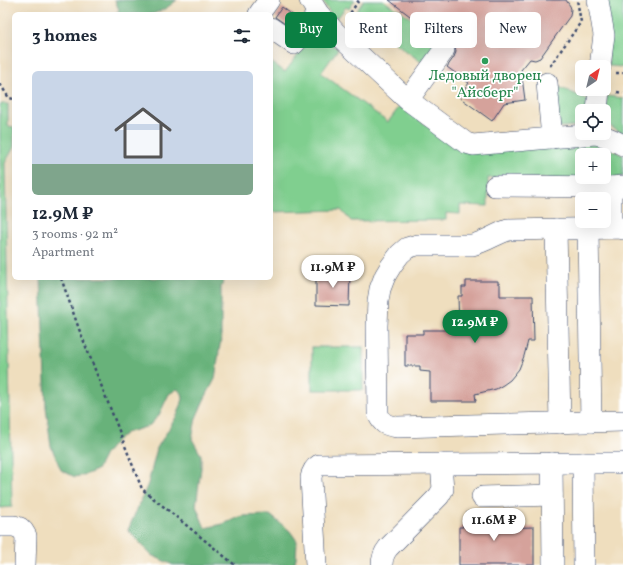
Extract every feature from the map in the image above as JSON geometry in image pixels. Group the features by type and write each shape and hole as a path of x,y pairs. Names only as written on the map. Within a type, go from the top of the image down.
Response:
{"lane":[{"path":"260,12 269,0"},
{"path":"598,0 604,36 601,60"},
{"path":"273,29 294,44 314,6 336,34 408,100 466,143 473,145 575,135"},
{"path":"408,100 444,50"},
{"path":"547,83 552,138"},
{"path":"611,139 623,145"},
{"path":"495,186 617,186 617,228 508,230 480,243 472,245 417,245 407,248 400,254 385,276 380,289 378,301 378,414 381,421 386,425 397,427 623,421"},
{"path":"556,229 560,423"},
{"path":"588,229 591,422"},
{"path":"552,463 553,565"},
{"path":"583,463 584,565"},
{"path":"316,565 311,478 314,468 319,465 623,463"},
{"path":"382,565 384,554 388,548 439,496 443,489 441,464"},
{"path":"482,497 552,495"},
{"path":"0,526 14,526 24,531 26,536 25,565"}],"path":[{"path":"547,83 547,70 581,22 577,0"},
{"path":"0,84 9,98 12,99"},
{"path":"62,280 79,329 142,488 235,565"}],"green space":[{"path":"115,0 177,0 165,9 158,12 118,12 119,10"},
{"path":"322,0 355,0 349,9 346,7 338,17 337,12 330,12"},
{"path":"364,0 383,0 396,9 397,8 410,18 410,48 439,48 424,64 402,48 402,12 356,12"},
{"path":"606,0 623,0 623,67 611,66 611,60 609,60"},
{"path":"303,48 337,48 338,49 321,73 388,122 400,106 463,151 597,143 608,148 575,148 575,179 488,178 488,206 460,205 460,214 446,213 446,220 351,221 341,210 273,212 273,63 285,72"},
{"path":"556,87 575,94 575,96 580,96 589,100 589,104 575,104 575,126 559,127"},
{"path":"607,96 623,98 623,134 611,127 611,104 606,104"},
{"path":"0,104 8,104 8,126 12,127 12,151 5,163 12,507 0,508"},
{"path":"611,149 623,155 623,177 611,178"},
{"path":"41,280 224,280 221,287 221,338 215,379 196,418 192,439 201,455 201,468 196,506 205,528 223,524 242,516 270,515 290,531 297,541 294,565 173,565 151,555 128,530 148,484 157,448 178,414 183,399 182,393 177,389 169,394 159,415 149,426 126,433 116,441 105,454 97,470 75,477 61,470 51,446 46,407"},
{"path":"312,347 363,347 363,390 312,390"}],"building":[{"name":"Ледовый дворец \"Айсберг\"","path":"389,0 566,0 571,9 570,16 540,58 535,60 530,59 521,70 525,100 504,103 492,121 459,97 469,83 447,67 454,57 455,48 477,48 477,12 410,12 410,16"},
{"path":"282,7 289,12 285,12 285,24 275,17"},
{"path":"316,273 350,273 349,306 316,305"},
{"path":"466,281 498,281 498,284 500,284 500,296 533,296 534,341 528,341 519,369 510,380 496,389 475,394 476,401 430,401 430,372 420,371 420,366 405,366 405,334 423,334 423,330 459,330 458,296 462,296 462,287 466,287"},
{"path":"467,512 499,512 500,528 534,527 534,565 459,565 459,527 463,527 463,519 467,518"}],"place":[{"name":"Ледовый дворец \"Айсберг\"","path":"485,61"}]}
